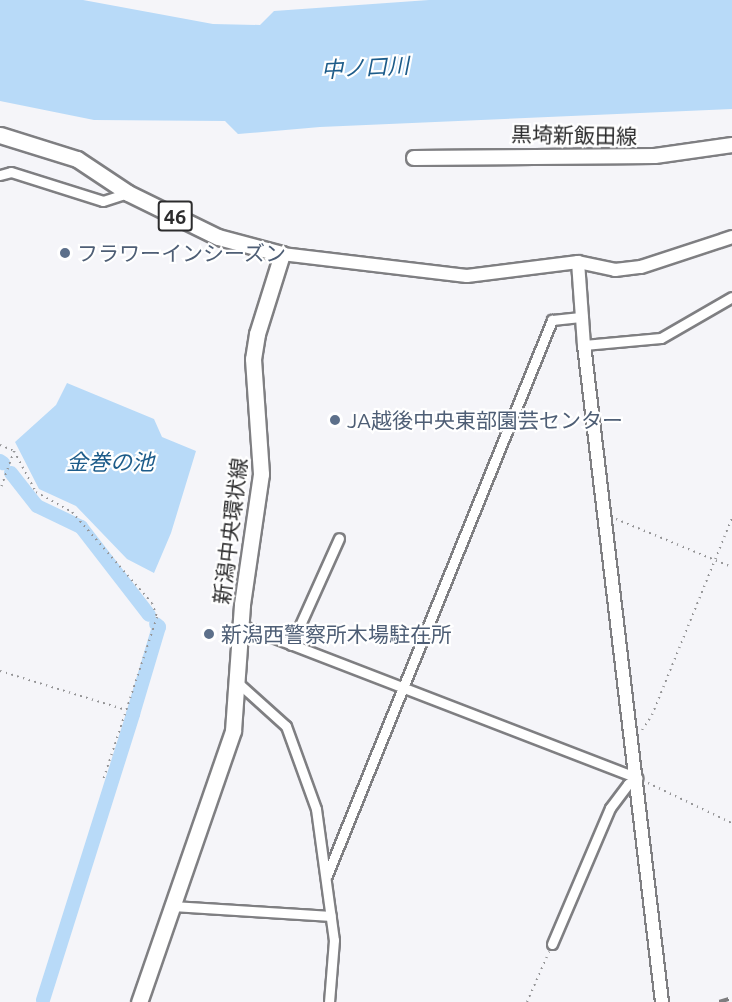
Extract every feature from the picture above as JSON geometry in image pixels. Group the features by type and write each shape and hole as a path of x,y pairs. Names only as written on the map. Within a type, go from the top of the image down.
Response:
{"main road":[{"name":"46","path":"0,135 77,159 128,194 218,237 282,254"},
{"name":"黒埼新飯田線","path":"414,158 655,156 732,145"},
{"name":"新潟中央環状線","path":"139,1002 233,731 241,625 261,474 253,358 256,334 282,254"}],"street":[{"path":"0,175 11,172 103,201 128,194"},
{"path":"282,254 467,276 578,262 615,270 640,267 732,237"},
{"path":"578,262 584,345 662,1002"},
{"path":"584,345 661,338 732,297"},
{"path":"327,875 552,320 582,317"},
{"path":"291,645 339,538"},
{"path":"241,625 637,778"},
{"path":"236,681 286,726 316,809 327,875 334,940 329,1002"},
{"path":"552,944 610,808 628,784 637,778"},
{"path":"173,906 331,916"}],"path":[{"path":"0,444 14,452 36,492 72,512 152,603 156,617 104,780"},
{"path":"0,490 14,452"},
{"path":"605,515 732,567"},
{"path":"630,747 652,715 732,518"},
{"path":"0,671 126,710"},
{"path":"637,778 732,824"},
{"path":"527,1002 552,944"}],"water":[{"name":"中ノ口川","path":"0,0 83,0 213,24 260,25 274,11 429,0 732,0 732,109 320,127 238,134 225,121 94,120 0,101"},
{"name":"金巻の池","path":"67,383 154,419 162,437 196,451 171,533 154,573 127,559 76,506 39,489 15,442 56,405"}],"waterway":[{"path":"11,473 37,506 81,527 149,615"},
{"path":"43,1000 133,714 159,627 156,624"}],"railway":[{"path":"719,1002 732,998"}],"place":[{"name":"フラワーインシーズン","path":"65,253"},
{"name":"JA越後中央東部園芸センター","path":"335,420"},
{"name":"新潟西警察所木場駐在所","path":"209,634"}]}
